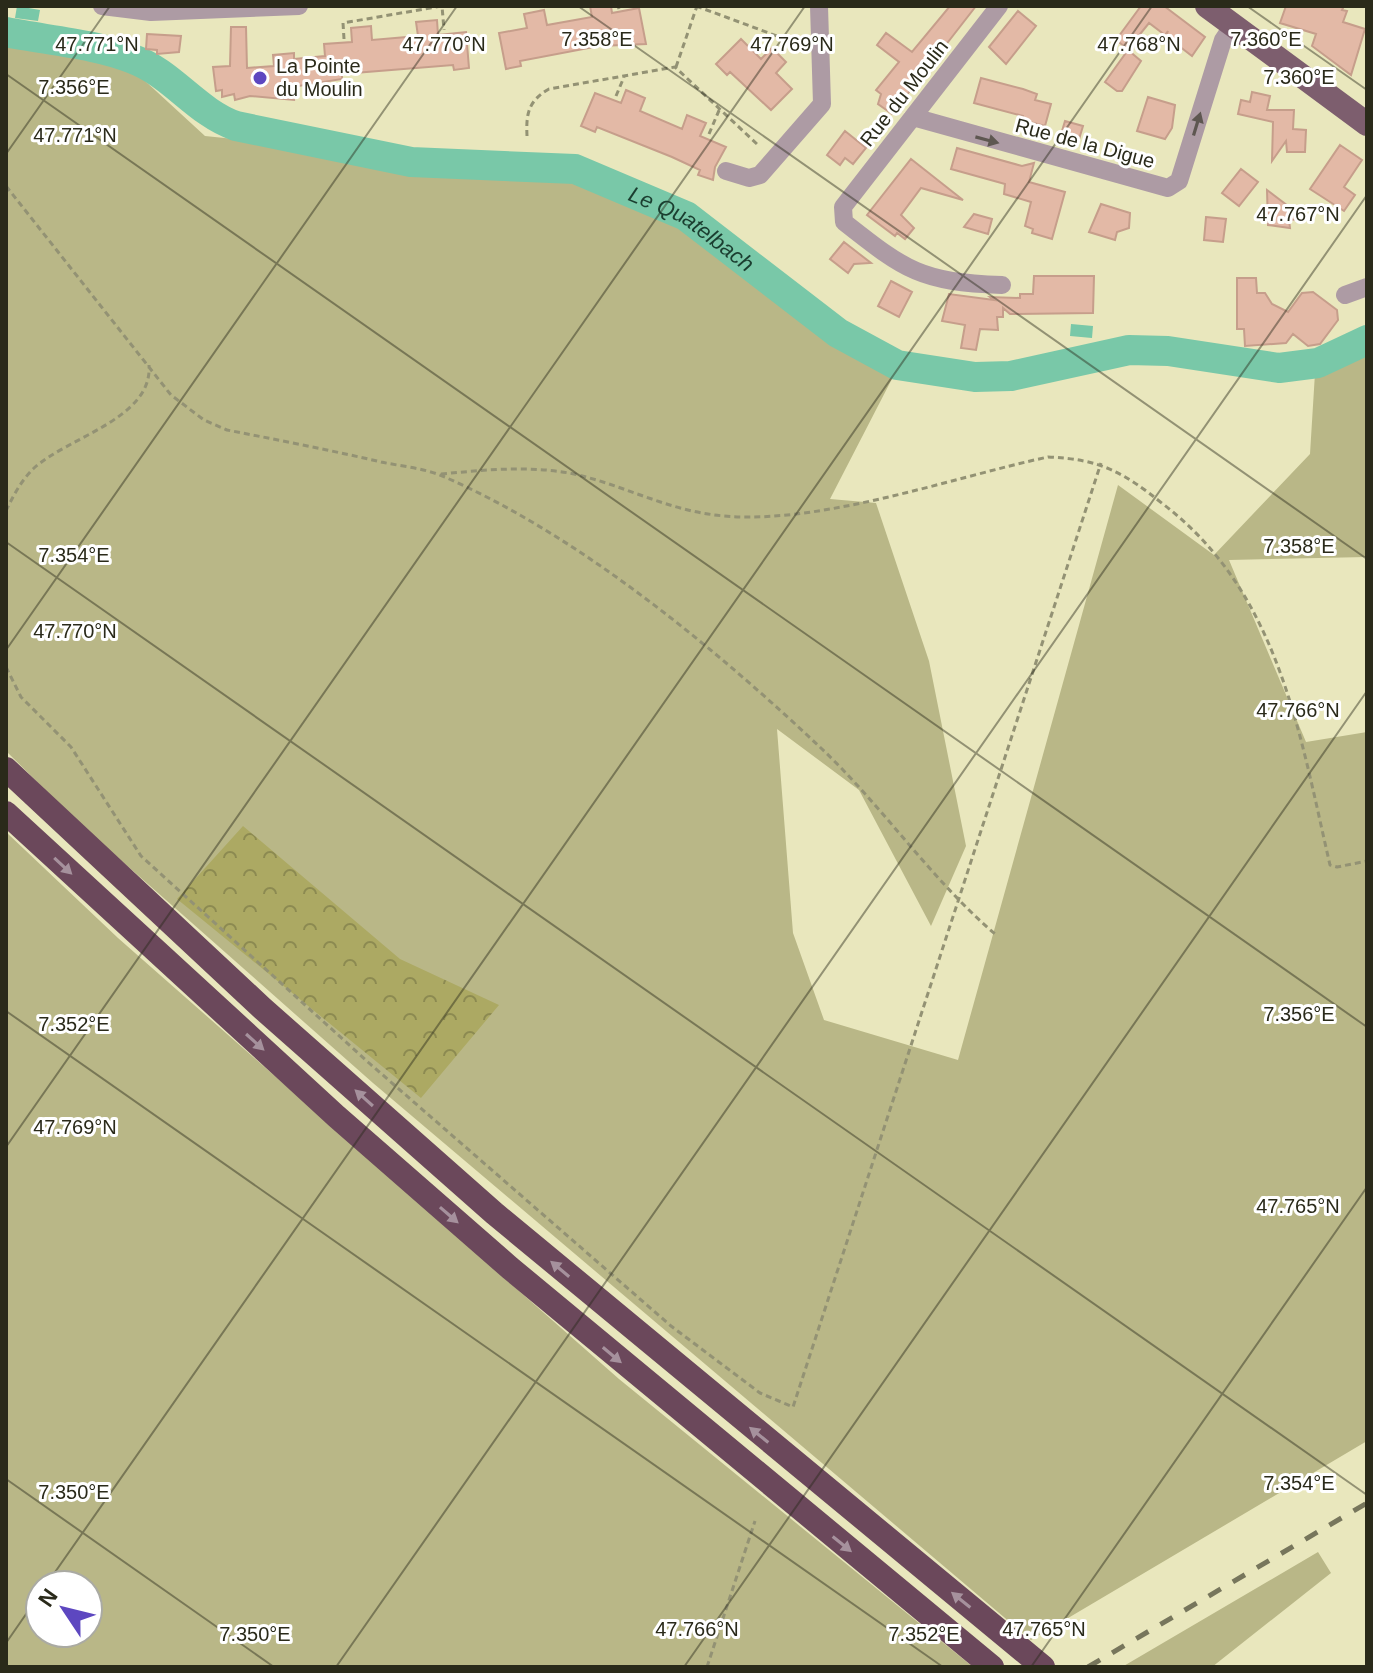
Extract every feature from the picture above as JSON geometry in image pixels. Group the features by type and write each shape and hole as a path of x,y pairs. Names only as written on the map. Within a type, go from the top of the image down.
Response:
{"highway":[{"path":"6,769 262,1008 494,1213 1043,1667"},
{"path":"6,813 313,1095 498,1258 992,1667"}],"main road":[{"path":"1207,6 1367,124"}],"street":[{"path":"102,6 151,12 299,6"},
{"path":"726,171 749,178 760,175 803,130 822,104 819,6"},
{"name":"Rue du Moulin","path":"999,6 843,207 844,222 895,262 928,278 1002,285"},
{"name":"Rue de la Digue","path":"913,117 1168,188 1179,181 1223,40 1233,25"},
{"path":"1345,295 1367,287"}],"path":[{"path":"344,39 343,23 442,6 444,30"},
{"path":"675,67 696,6 799,46 820,47"},
{"path":"758,52 773,36"},
{"path":"527,136 528,109 539,95 549,89 675,67"},
{"path":"675,67 758,145"},
{"path":"616,96 624,77"},
{"path":"709,134 720,108"},
{"path":"6,186 171,395 204,420 227,430 437,474 548,471 575,475 708,514 755,516 814,512 1048,457 1101,463 1128,477 1178,515 1219,555 1248,597 1280,671 1330,865 1337,867 1367,861"},
{"path":"6,511 14,493 32,470 58,450 133,408 150,378 149,365"},
{"path":"6,667 21,697 71,747 141,856 369,1063 659,1316 760,1393 793,1407 1101,463"},
{"path":"437,474 504,507 613,575 718,659 854,782 959,903 995,934"},
{"path":"707,1667 755,1521"}],"shaded area":[{"path":"17,6 40,10 38,21 15,18"},
{"path":"6,44 131,68 205,136 311,147 341,157 417,171 573,177 684,225 829,337 895,373 830,499 876,503 929,661 966,846 931,926 859,790 777,729 793,933 824,1020 958,1060 1118,485 1214,555 1310,454 1315,373 1367,346 1367,557 1229,560 1306,742 1367,732 1367,1441 1031,1640 373,1083 81,825 6,751"},
{"path":"1071,324 1093,326 1092,338 1070,336"},
{"path":"6,832 118,938 619,1379 973,1667 6,1667"},
{"path":"1318,1552 1331,1573 1212,1667 1122,1667"}],"green space":[{"path":"243,826 400,959 499,1005 421,1098 177,899"}],"building":[{"path":"590,6 611,6 612,13 639,8 646,44 599,46 520,61 521,66 506,69 499,33 527,28 524,14 544,10 547,25 592,17"},
{"path":"950,6 976,6 892,114 878,104 881,94 876,90 899,62 877,45 886,33 912,52"},
{"path":"1141,6 1164,6 1205,37 1192,56 1166,36 1168,31 1165,35 1149,23 1128,49 1116,40"},
{"path":"1286,6 1344,6 1342,10 1347,11 1343,22 1365,29 1351,75 1312,46 1316,34 1280,23"},
{"path":"1018,11 1036,26 1006,64 989,47"},
{"path":"437,20 438,35 466,32 469,68 454,70 453,65 342,74 342,79 292,87 294,100 250,96 235,100 234,94 222,97 222,90 216,91 213,67 230,66 231,27 246,27 247,68 274,66 273,55 294,53 294,59 325,56 324,44 352,42 351,28 371,26 372,40 418,36 416,22"},
{"path":"147,34 181,36 179,52 157,54 157,50 146,49"},
{"path":"741,39 761,59 772,48 786,62 776,73 792,89 771,110 730,72 727,75 716,64"},
{"path":"1128,50 1141,61 1122,91 1117,91 1105,82"},
{"path":"981,78 1037,94 1035,100 1051,104 1045,126 1022,120 1023,116 974,103"},
{"path":"626,90 645,98 640,111 682,129 687,115 706,123 700,136 726,147 715,167 713,180 698,175 700,170 672,157 597,127 595,132 581,126 595,93 621,103"},
{"path":"1252,92 1270,96 1267,110 1294,110 1293,129 1306,130 1305,152 1287,152 1286,141 1272,161 1273,122 1238,114 1241,100 1250,102"},
{"path":"1148,97 1175,105 1172,128 1165,139 1137,131"},
{"path":"1065,121 1083,126 1077,146 1059,141"},
{"path":"845,131 866,148 853,164 845,158 840,165 827,155"},
{"path":"1340,145 1362,160 1344,187 1355,195 1344,211 1310,189"},
{"path":"957,148 1022,166 1034,163 1029,182 1065,192 1052,239 1032,233 1033,229 1025,226 1031,202 1004,194 1005,184 951,169"},
{"path":"911,159 963,200 921,188 901,215 914,228 905,239 897,233 895,236 867,215"},
{"path":"1241,169 1258,182 1239,206 1222,193"},
{"path":"1267,190 1305,219 1289,220 1290,228 1268,225"},
{"path":"1101,204 1130,213 1129,228 1117,232 1115,240 1089,232"},
{"path":"974,214 992,219 988,234 964,227"},
{"path":"1206,217 1226,219 1223,242 1204,240"},
{"path":"844,242 871,263 854,264 848,273 830,259"},
{"path":"1034,276 1094,276 1093,313 1010,314 1003,308 1003,317 997,317 998,330 980,329 976,350 961,348 965,325 942,321 949,294 994,300 990,297 1020,298 1020,294 1033,294"},
{"path":"1237,278 1256,278 1257,293 1265,293 1272,304 1288,312 1302,293 1313,292 1337,310 1338,320 1320,344 1308,346 1293,334 1286,343 1245,346 1244,329 1237,329"},
{"path":"891,281 912,292 899,317 878,306"}],"waterway":[{"name":"Le Quatelbach","path":"6,32 87,46 133,59 160,74 209,112 236,126 411,162 575,169 686,216 838,333 897,365 975,377 1011,376 1129,350 1168,351 1279,368 1318,363 1367,340"}],"railway":[{"path":"1088,1667 1367,1503"}],"place":[{"name":"La Pointe du Moulin","path":"260,78"}]}
